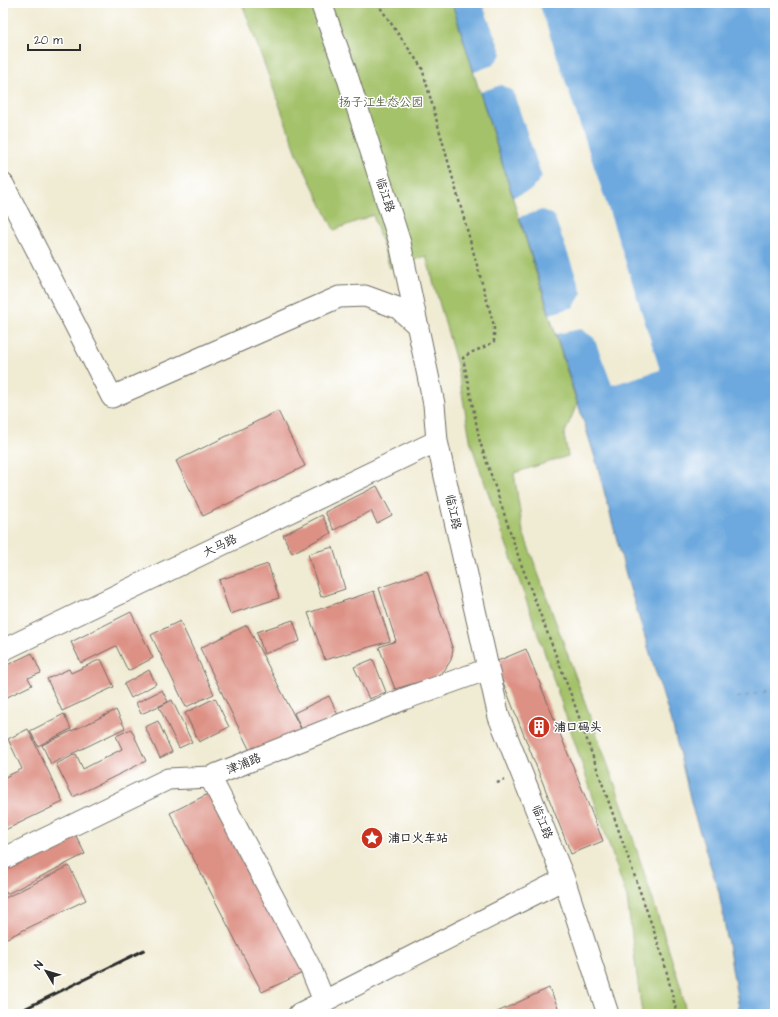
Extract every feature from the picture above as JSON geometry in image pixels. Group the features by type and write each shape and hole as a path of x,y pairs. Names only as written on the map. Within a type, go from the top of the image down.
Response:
{"street":[{"name":"临江路","path":"321,3 345,69 400,243 434,404 437,441 499,716 564,879 608,1014"},
{"path":"3,184 112,397 339,297 365,296 398,308 418,326"},
{"name":"大马路","path":"3,650 437,441"},
{"name":"津浦路","path":"3,859 168,779 210,777 404,699 488,669"},
{"path":"210,777 311,969 324,1001"},
{"path":"299,1014 564,879"}],"path":[{"path":"377,3 422,68 494,326 494,341 489,346 468,354 463,358 480,442 520,561 573,700 614,814 663,957 674,995 677,1014"}],"green space":[{"name":"扬子江生态公园","path":"242,3 452,3 577,404 564,435 568,456 514,473 523,532 622,804 681,988 686,1014 642,1014 627,898 542,645 471,444 457,365 426,256 390,268 373,215 334,230 298,156"}],"water":[{"path":"452,3 775,3 775,1014 740,1014 719,892 694,814 674,731 628,582 597,464"}],"pier":[{"path":"482,3 539,3 619,241 660,370 612,385 594,338 581,329 556,334 550,314 574,307 582,293 554,215 542,210 519,217 513,197 531,190 542,177 513,91 501,85 480,92 474,72 493,65 502,54"}],"building":[{"path":"278,411 305,466 203,516 176,461"},
{"path":"377,486 392,515 377,523 371,511 334,530 325,512"},
{"path":"322,515 331,533 292,553 283,535"},
{"path":"333,547 345,589 321,597 308,554"},
{"path":"268,564 279,598 230,614 219,580"},
{"path":"427,571 453,650 451,660 444,671 433,678 395,689 379,647 396,641 379,588"},
{"path":"374,591 390,641 325,660 308,613"},
{"path":"131,612 153,658 128,671 116,646 81,663 71,642"},
{"path":"293,620 300,641 264,654 257,632"},
{"path":"180,621 214,694 186,707 151,635"},
{"path":"247,625 302,731 251,753 200,648"},
{"name":"浦口码头","path":"526,649 603,841 571,854 495,662"},
{"path":"32,653 41,673 28,678 32,685 3,699 3,667"},
{"path":"101,659 114,687 62,711 47,679 69,669 71,673"},
{"path":"373,659 386,692 369,699 354,667"},
{"path":"149,670 156,684 131,698 124,684"},
{"path":"162,690 168,702 141,714 136,703"},
{"path":"329,696 338,715 303,732 294,713"},
{"path":"215,698 229,727 199,742 185,713"},
{"path":"172,700 192,742 179,748 159,707"},
{"path":"116,710 125,728 51,764 42,745"},
{"path":"64,714 71,729 38,746 30,731"},
{"path":"158,721 172,752 160,758 145,727"},
{"path":"28,729 63,802 3,831 3,778 22,769 8,739"},
{"path":"131,729 146,761 73,797 56,764 76,754 83,769 122,749 116,736"},
{"path":"216,790 311,969 262,992 170,813"},
{"path":"74,832 85,854 7,894 3,887 3,868"},
{"path":"69,866 86,900 3,940 3,899"},
{"path":"549,988 561,1014 493,1014"}],"ferry route":[{"path":"736,698 775,690"}],"railway":[{"path":"14,1014 144,950"}],"place":[{"name":"浦口码头","path":"539,727"},
{"name":"浦口火车站","path":"372,838"}]}
